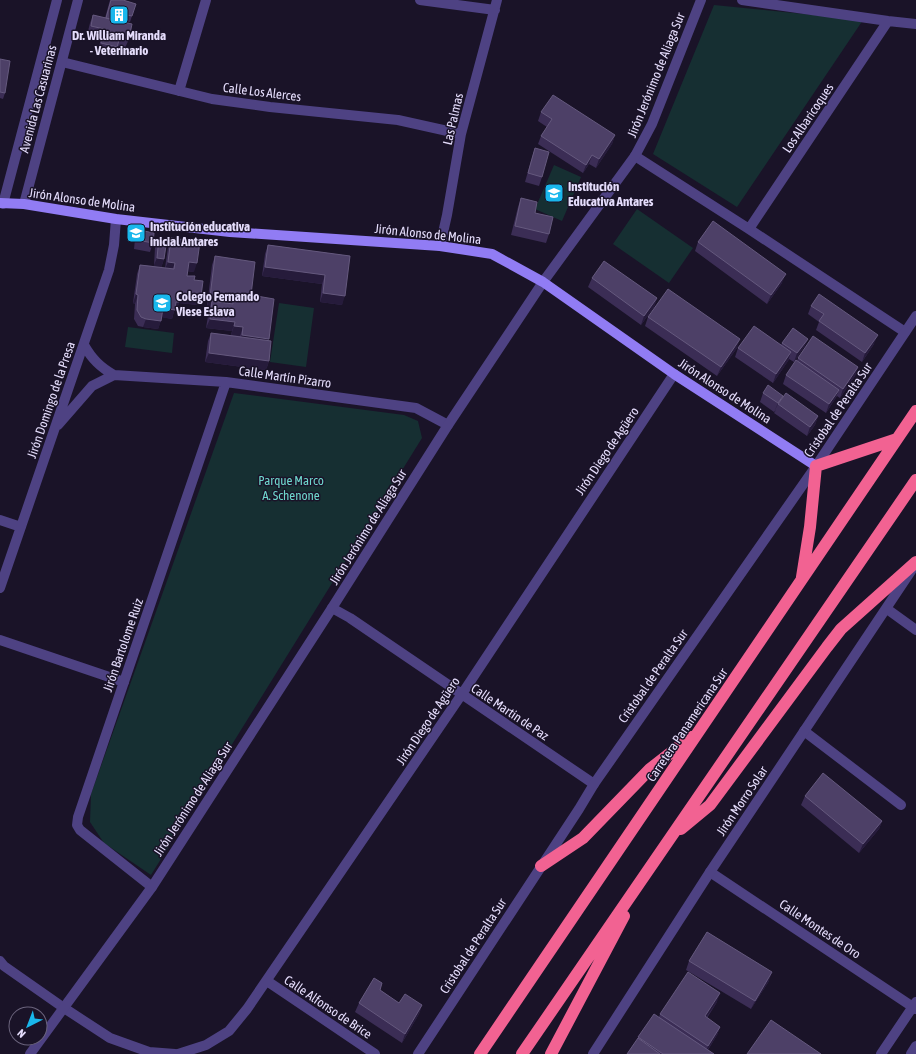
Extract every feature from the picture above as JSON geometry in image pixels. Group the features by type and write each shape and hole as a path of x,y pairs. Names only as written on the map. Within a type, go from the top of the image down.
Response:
{"highway":[{"name":"Carretera Panamericana Sur","path":"480,1054 916,411"},
{"path":"802,580 810,527 816,466 897,440"},
{"path":"522,1054 916,480"},
{"path":"669,838 710,805 841,629 916,563"},
{"path":"541,866 583,838 650,769 700,730"},
{"path":"551,1054 652,863"}],"main road":[{"name":"Jirón Alonso de Molina","path":"1,204 24,204 116,219 230,232 440,246 492,254 543,282 674,374 816,466"}],"street":[{"name":"Avenida Las Casuarinas","path":"1,204 57,0"},
{"name":"Avenida Las Casuarinas","path":"24,204 78,0"},
{"path":"179,91 206,0"},
{"path":"420,0 495,10"},
{"name":"Las Palmas","path":"440,246 448,215 461,134 497,0"},
{"name":"Jirón Jerónimo de Aliaga Sur","path":"30,1054 152,887 332,608 448,424 543,282 635,156 652,124 701,0"},
{"path":"742,0 916,24"},
{"name":"Los Albaricoques","path":"749,229 888,21"},
{"name":"Calle Los Alerces","path":"62,62 212,99 270,107 398,120 461,134"},
{"path":"635,156 905,332"},
{"name":"Jirón Domingo de la Presa","path":"0,588 84,345 112,259 116,219"},
{"name":"Cristobal de Peralta Sur","path":"418,1054 594,784 816,466 916,316"},
{"path":"84,345 90,356 103,368 114,375"},
{"name":"Jirón Diego de Agüero","path":"178,1054 206,1045 229,1031 267,981 462,694 674,374"},
{"path":"55,429 92,386 114,375"},
{"name":"Calle Martín Pizarro","path":"114,375 226,382 416,408 448,424"},
{"name":"Jirón Bartolome Ruiz","path":"152,887 80,830 78,825 78,817 226,382"},
{"path":"0,520 21,527"},
{"name":"Jirón Morro Solar","path":"593,1054 710,872 887,609 916,563"},
{"name":"Calle Martin de Paz","path":"332,608 350,618 594,784"},
{"path":"887,609 916,630"},
{"path":"0,640 124,682"},
{"path":"804,731 901,805"},
{"name":"Calle Montes de Oro","path":"710,872 915,1006"},
{"path":"1,964 110,1038 149,1052 174,1054"},
{"name":"Calle Alfonso de Brice","path":"267,981 374,1054"},
{"path":"881,1054 915,1006"},
{"path":"911,1054 916,1046"}],"green space":[{"path":"714,5 863,20 737,207 653,154"},
{"path":"554,165 581,177 562,221 535,209"},
{"path":"637,209 693,248 669,283 613,244"},
{"path":"279,303 314,308 306,367 270,362"},
{"path":"128,327 174,333 172,353 125,347"},
{"name":"Parque Marco A. Schenone","path":"234,393 404,415 418,421 422,438 151,875 104,843 90,822 91,794"}],"building":[{"path":"111,0 123,0 136,4 132,16 122,14 120,22 106,18"},
{"path":"93,15 132,24 129,39 120,37 117,47 101,43 104,29 91,26"},
{"path":"0,59 10,61 5,93 0,92"},
{"path":"553,95 615,135 599,159 592,155 586,165 541,136 552,119 541,112"},
{"path":"535,148 549,152 542,177 528,173"},
{"path":"521,198 537,202 535,213 553,217 549,234 515,226"},
{"path":"713,221 786,274 771,295 698,242"},
{"path":"139,230 154,233 153,243 137,240"},
{"path":"159,238 167,239 164,259 157,258"},
{"path":"171,238 200,242 197,263 189,262 187,276 195,276 194,280 203,281 201,296 180,294 179,302 176,302 175,310 163,308 161,321 146,319 141,317 137,310 138,295 136,294 140,265 174,269 175,263 168,262"},
{"path":"268,245 350,256 345,296 323,293 325,275 265,267"},
{"path":"215,256 255,262 251,295 274,299 269,339 242,335 243,327 234,326 235,322 210,319 212,301 233,304 233,300 210,297"},
{"path":"604,261 657,298 644,316 592,278"},
{"path":"668,289 740,339 721,367 648,317"},
{"path":"819,294 878,335 865,353 819,321 824,314 811,306"},
{"path":"754,326 791,352 776,374 738,348"},
{"path":"793,328 808,339 797,353 782,343"},
{"path":"211,333 271,341 269,361 209,353"},
{"path":"813,336 858,367 843,389 798,358"},
{"path":"796,360 839,390 829,404 786,375"},
{"path":"768,385 783,396 778,403 763,393"},
{"path":"786,393 818,416 810,427 778,404"},
{"path":"823,773 882,821 863,844 805,796"},
{"path":"707,932 772,972 755,1001 689,961"},
{"path":"688,972 720,993 705,1016 720,1027 708,1046 660,1014"},
{"path":"374,978 382,983 380,990 399,1003 405,994 422,1005 405,1034 359,1003"},
{"path":"654,1014 714,1054 663,1054 638,1037"},
{"path":"771,1020 821,1054 747,1054"},
{"path":"638,1038 660,1054 627,1054"}],"place":[{"name":"Dr. William Miranda - Veterinario","path":"119,15"},
{"name":"Institución Educativa Antares","path":"554,193"},
{"name":"Institución educativa inicial Antares","path":"136,233"},
{"name":"Colegio Fernando Viese Eslava","path":"162,303"}]}
